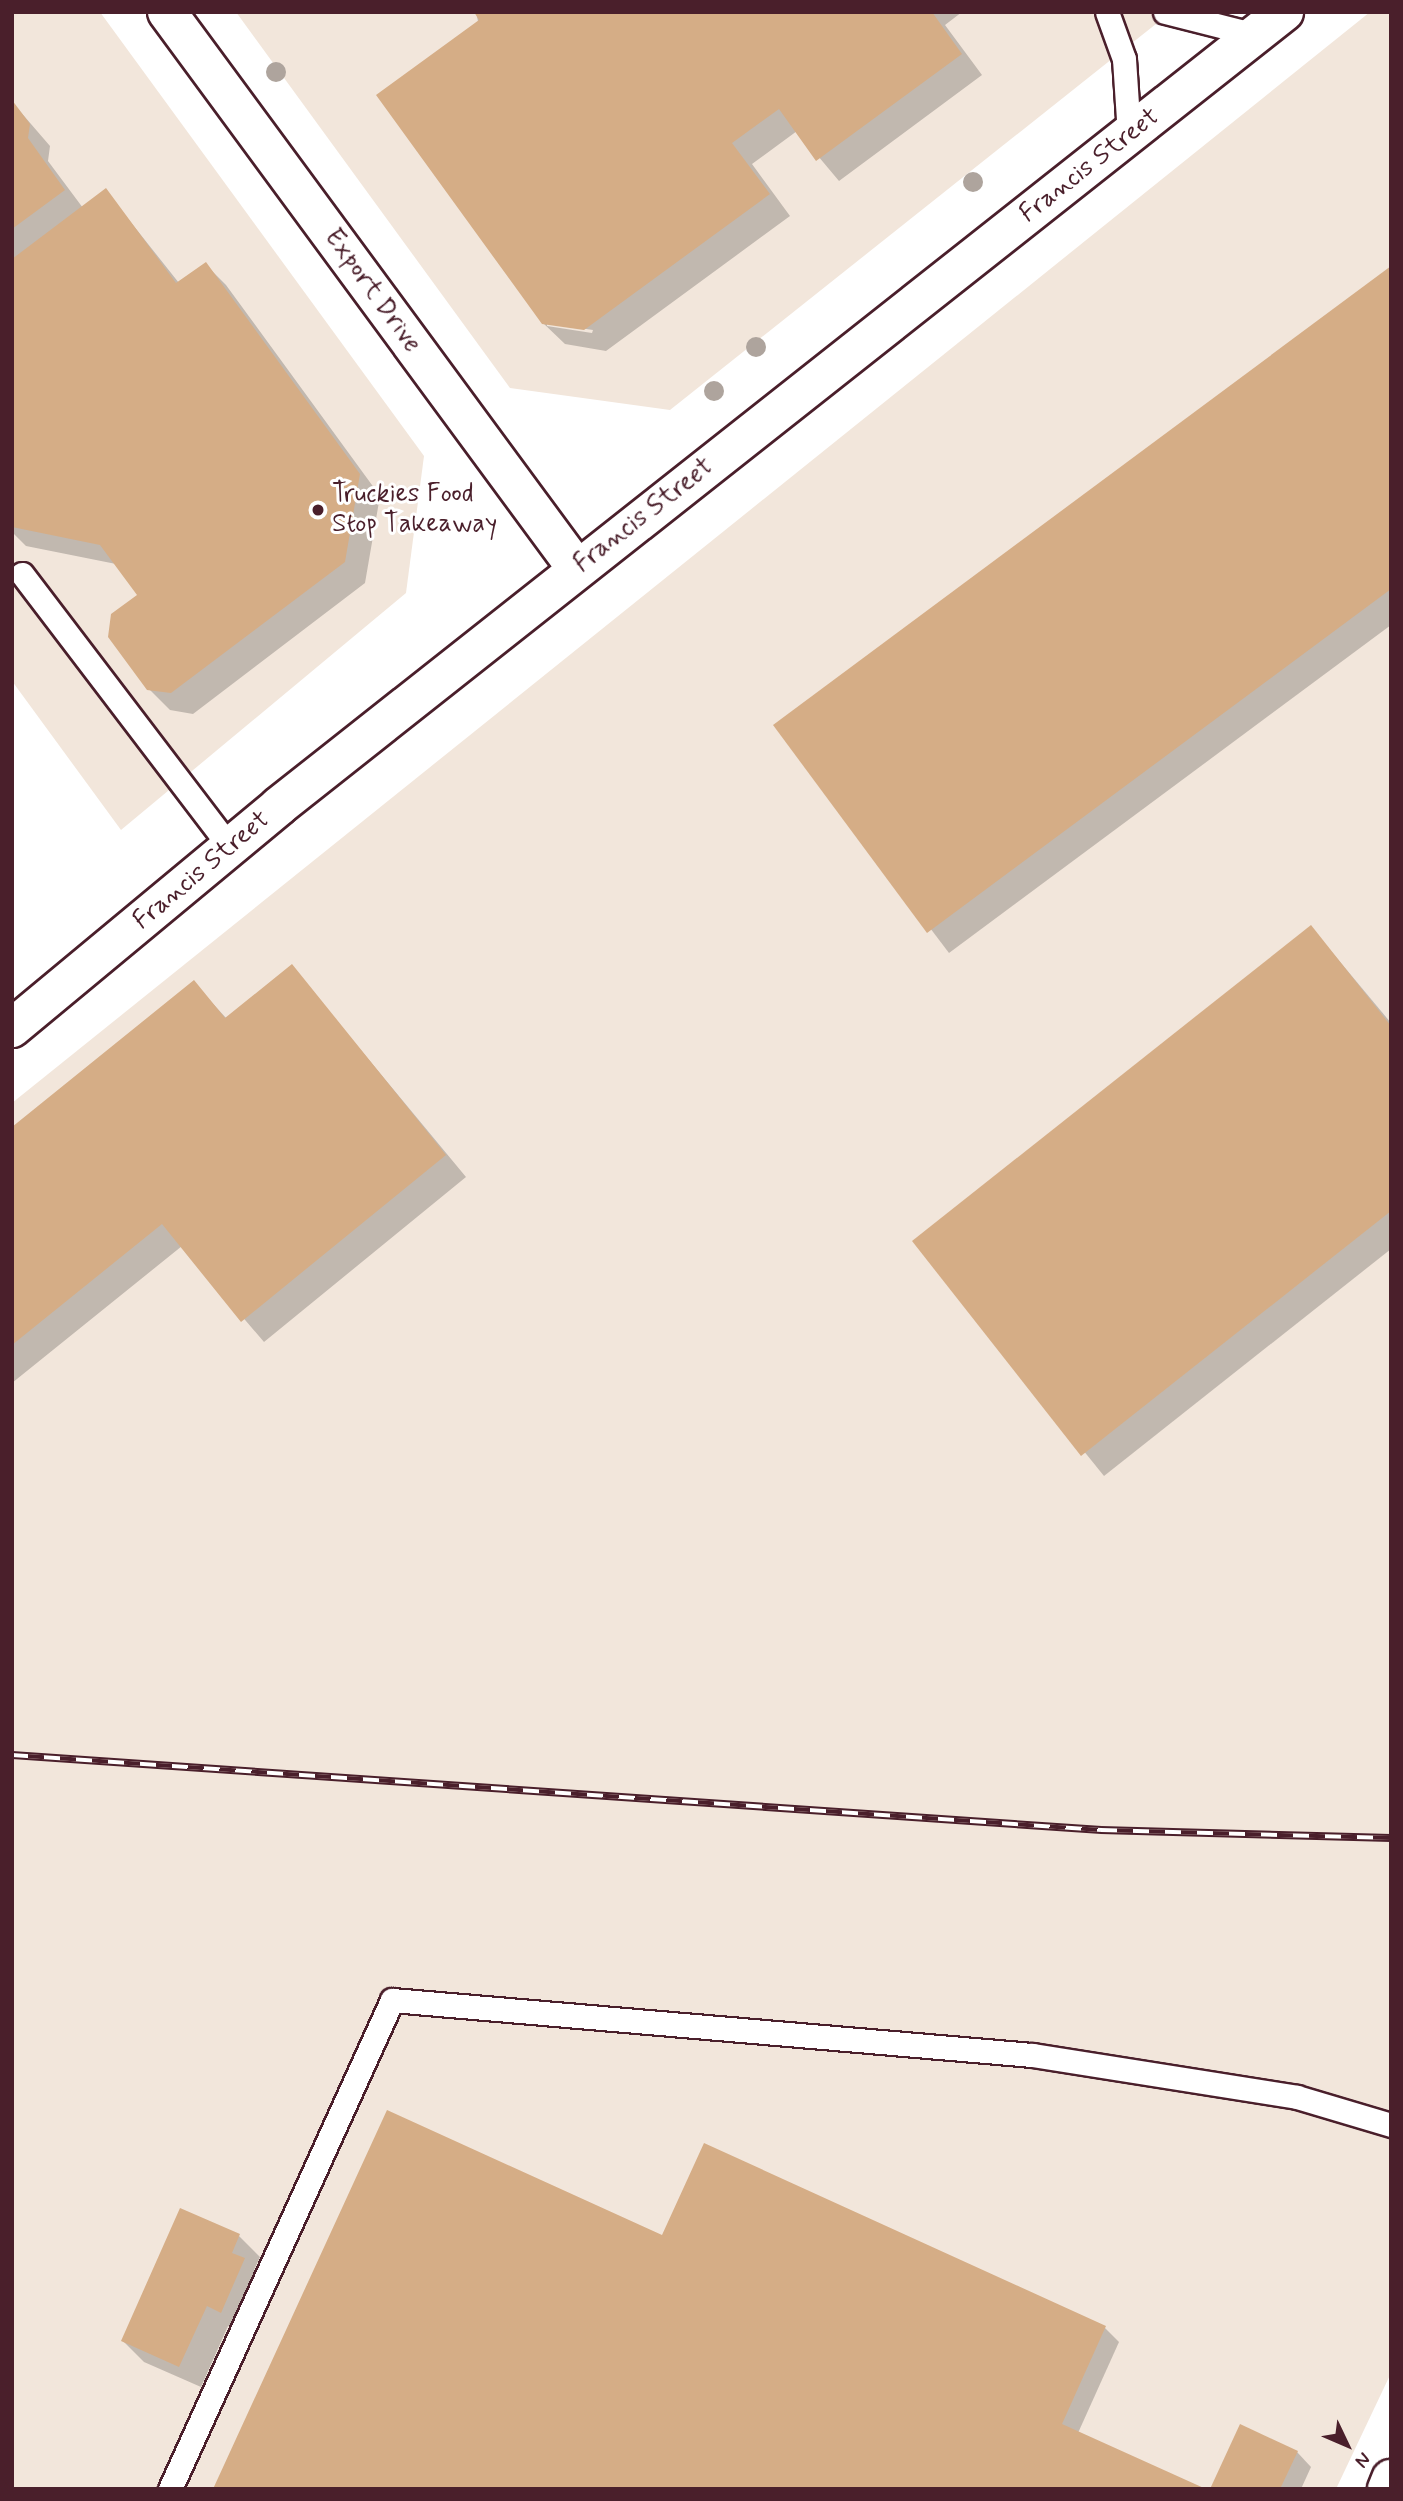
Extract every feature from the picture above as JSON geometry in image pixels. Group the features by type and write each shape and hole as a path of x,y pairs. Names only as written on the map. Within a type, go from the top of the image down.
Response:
{"main road":[{"name":"Export Drive","path":"167,12 577,569"},
{"name":"Francis Street","path":"12,1028 230,847 577,569 1270,24"},
{"path":"1387,2489 1391,2479"}],"lane":[{"path":"1107,12 1124,59 1129,135"},
{"path":"1165,12 1270,24"},
{"path":"22,574 230,847"},
{"path":"170,2489 392,2000 1032,2055 1297,2097 1391,2125"}],"shaded area":[{"path":"12,12 100,12 424,456 406,593 121,830 12,681"},
{"path":"236,12 1171,12 670,410 510,388"},
{"path":"1370,12 1391,12 1391,2373 1336,2489 12,2489 12,1103"}],"building":[{"path":"474,12 932,12 962,54 816,161 779,109 732,143 770,194 584,330 542,324 376,95 479,20"},
{"path":"12,100 30,124 28,138 65,190 12,229"},
{"path":"106,188 176,283 206,262 360,474 345,562 171,693 147,690 108,637 111,614 137,595 100,545 12,527 12,259"},
{"path":"1391,266 1391,589 927,933 773,725"},
{"path":"1311,925 1391,1026 1391,1211 1081,1456 912,1241"},
{"path":"292,964 446,1155 241,1322 162,1224 12,1345 12,1127 194,980 225,1018"},
{"path":"387,2110 662,2235 704,2143 1106,2326 1062,2424 1206,2489 213,2489"},
{"path":"180,2208 240,2234 232,2253 245,2258 221,2313 207,2306 179,2367 121,2341"},
{"path":"1240,2424 1298,2451 1280,2489 1210,2489"}],"railway":[{"path":"12,1755 1101,1830 1391,1838"}],"place":[{"name":"Truckies Food Stop Takeaway","path":"318,510"}]}
